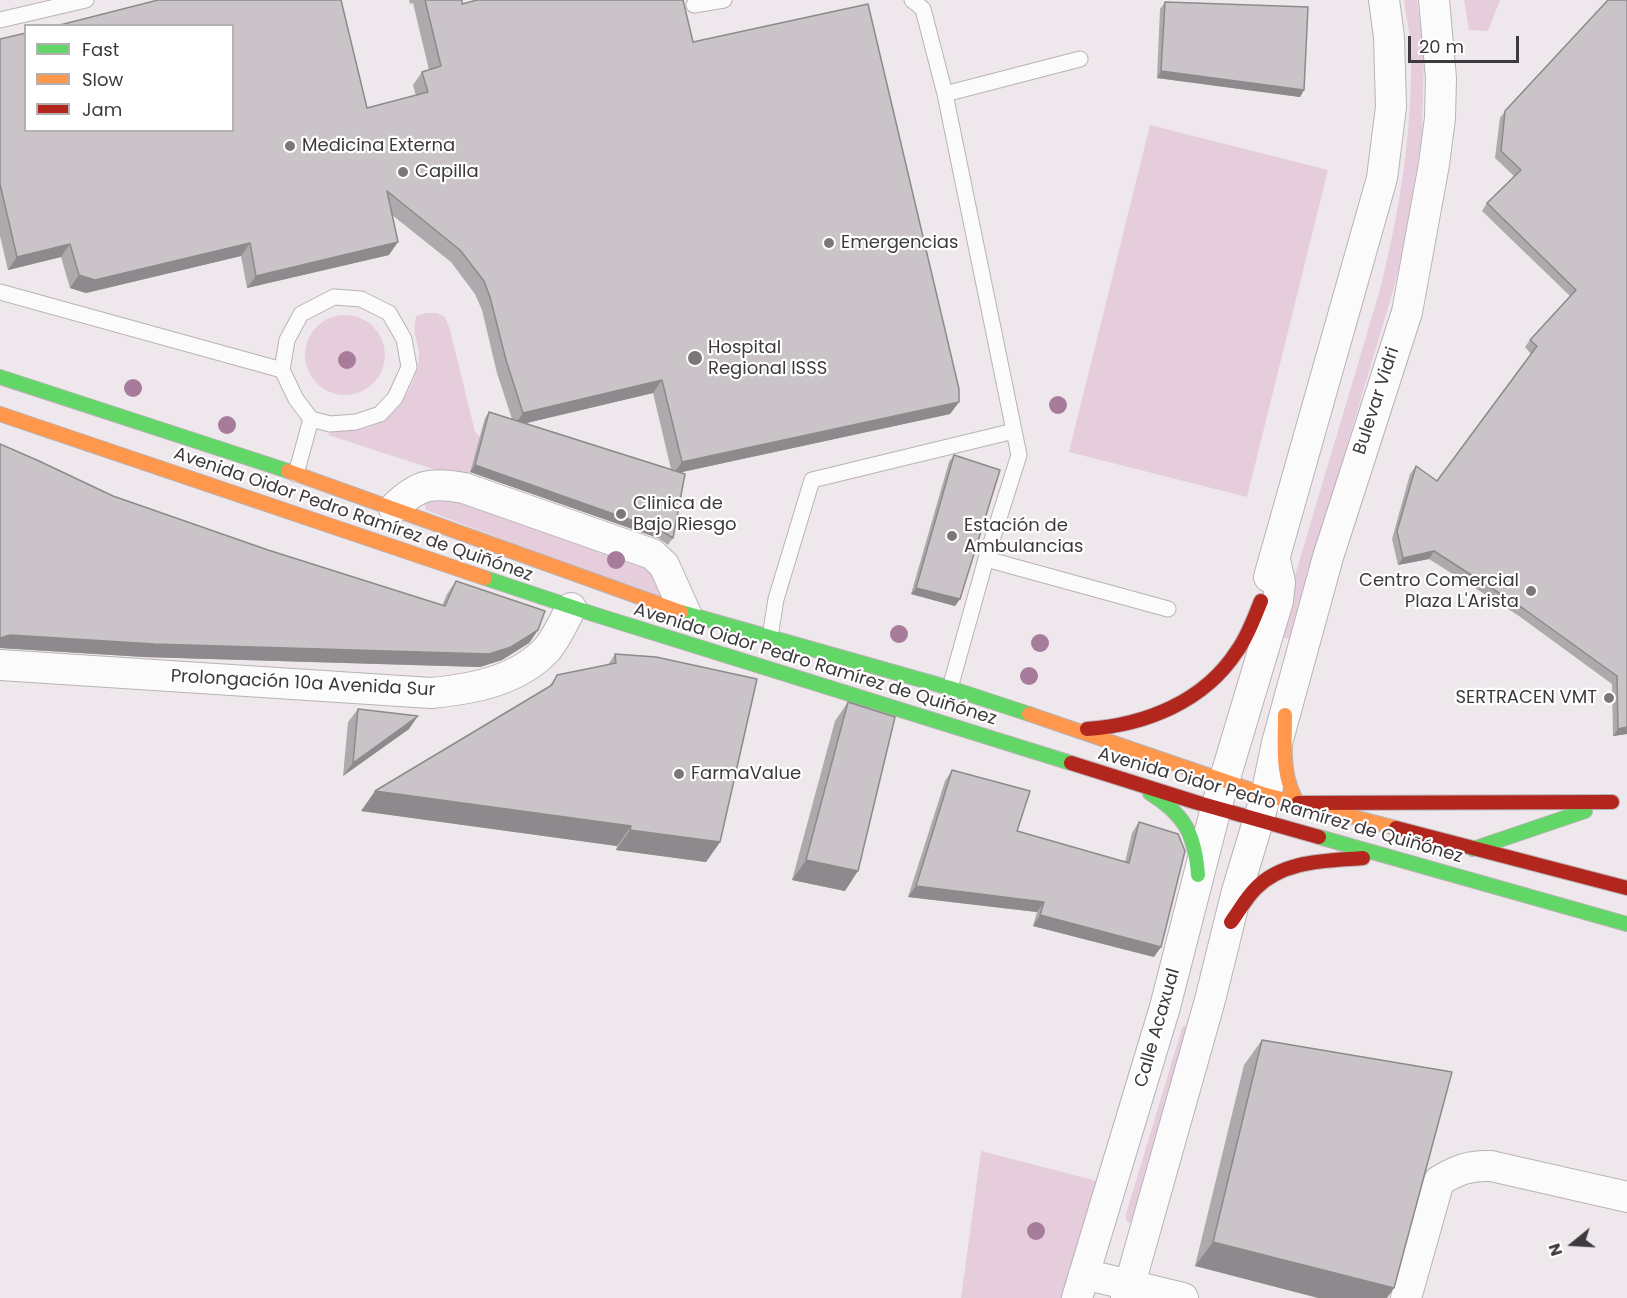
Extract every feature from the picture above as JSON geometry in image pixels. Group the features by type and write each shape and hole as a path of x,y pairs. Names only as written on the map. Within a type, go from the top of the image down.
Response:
{"main road":[{"name":"Avenida Oidor Pedro Ramírez de Quiñónez","path":"0,377 296,474 686,614 950,688 1076,730 1220,794 1388,857 1627,924"},
{"name":"Avenida Oidor Pedro Ramírez de Quiñónez","path":"0,414 571,608 1125,780 1220,794 1262,808"},
{"path":"1076,730 1112,729 1136,723 1197,694 1227,665 1252,625 1261,601"},
{"path":"1285,715 1287,777 1293,797 1299,803 1627,888"},
{"path":"1125,780 1161,799 1175,810 1188,827 1197,849 1198,875"},
{"path":"1473,849 1612,802 1627,793"},
{"path":"1262,808 1299,803 1612,802"},
{"path":"1230,922 1257,886 1283,868 1323,861 1388,857"}],"street":[{"path":"1261,601 1275,560 1382,178 1391,106 1389,37 1384,0"},
{"name":"Bulevar Vidri","path":"1262,808 1328,557 1407,312 1434,165 1440,118 1441,78 1434,0"},
{"path":"394,508 410,493 425,487 445,485 464,488 652,554 664,565 686,614"},
{"path":"1220,794 1278,601 1281,582 1275,560"},
{"name":"Prolongación 10a Avenida Sur","path":"0,665 431,693 471,689 506,677 534,662 549,647 571,608"},
{"name":"Calle Acaxual","path":"1183,1298 1081,1286 1165,1007 1220,794"},
{"path":"1128,1291 1237,891 1262,808"},
{"path":"1406,1298 1439,1181 1458,1169 1474,1165 1491,1166 1627,1197"}],"lane":[{"path":"0,21 86,0"},
{"path":"694,5 724,0"},
{"path":"912,0 923,9 945,94 1019,454 986,559 950,688"},
{"path":"945,94 1080,59"},
{"path":"0,292 282,370"},
{"path":"334,297 361,299 389,313 404,339 409,367 395,398 380,414 356,422 330,424 311,418 296,399 282,370 287,340 301,314 334,297"},
{"path":"296,474 311,418"},
{"path":"770,637 777,599 812,480 1014,431"},
{"path":"986,559 1168,609"}],"shaded area":[{"path":"1404,0 1417,0 1424,55 1422,133 1408,231 1393,291 1289,639 1277,636 1379,293 1393,234 1407,145 1411,85 1411,48"},
{"path":"1464,0 1500,0 1488,31 1469,30"},
{"path":"1150,125 1328,170 1247,497 1069,452"},
{"path":"437,313 445,317 475,432 480,437 467,480 328,435 335,428 363,429 374,425 385,419 403,400 415,377 418,365 419,351 415,337 416,316"},
{"path":"345,315 360,318 373,327 382,340 385,355 382,370 373,383 360,392 345,395 330,392 317,383 308,370 305,355 308,340 317,327 330,318"},
{"path":"437,493 645,558 666,602 426,510 424,499"},
{"path":"1189,1026 1136,1222 1130,1223 1126,1220 1126,1214 1182,1028"},
{"path":"981,1151 1097,1181 1069,1298 961,1298"}],"building":[{"path":"158,0 341,0 367,108 428,92 422,72 441,66 425,0 462,0 462,4 477,0 683,0 693,42 868,4 959,389 959,402 682,462 662,380 523,413 484,281 460,250 387,191 398,242 256,276 250,243 95,280 79,275 70,244 17,257 0,184 0,39 24,33 24,132 234,132 234,24 64,24"},
{"path":"1608,0 1627,0 1627,727 1618,729 1617,676 1524,609 1434,551 1403,558 1397,531 1416,466 1437,481 1537,346 1530,340 1576,290 1487,203 1521,170 1501,151 1505,111"},
{"path":"1165,2 1308,7 1304,90 1161,71"},
{"name":"Clinica de Bajo Riesgo","path":"489,412 685,474 673,538 662,531 475,465"},
{"path":"0,444 113,496 268,550 445,606 456,581 545,611 538,630 511,647 489,654 154,644 10,635 0,638"},
{"name":"Estación de Ambulancias","path":"954,455 1000,470 960,599 916,588"},
{"path":"615,654 656,657 757,679 720,842 630,830 631,826 375,791 552,685 557,675 616,663"},
{"path":"848,702 895,717 858,871 806,860"},
{"path":"358,709 418,716 353,763"},
{"path":"952,770 1030,791 1017,831 1129,863 1139,822 1178,834 1185,851 1161,947 1040,915 1044,902 916,886"},
{"path":"1262,1040 1452,1072 1394,1288 1213,1242"}],"traffic: fast":[{"path":"0,377 288,471"},
{"path":"485,578 593,614 1071,763"},
{"path":"681,612 950,688 1029,714"},
{"path":"1150,793 1172,809 1186,827 1194,848 1198,875"},
{"path":"1473,849 1585,811"},
{"path":"1319,837 1627,924"}],"traffic: slow":[{"path":"0,414 485,578"},
{"path":"288,471 681,612"},
{"path":"1029,714 1266,795 1396,828"},
{"path":"1285,715 1286,772 1298,803"}],"traffic: jam":[{"path":"1087,729 1109,727 1151,716 1171,708 1208,684 1237,651 1248,633 1261,601"},
{"path":"1071,763 1195,802 1319,837"},
{"path":"1298,803 1612,802"},
{"path":"1396,828 1627,888"},
{"path":"1231,922 1256,888 1279,872 1320,861 1363,858"}],"place":[{"name":"Medicina Externa","path":"290,146"},
{"name":"Capilla","path":"403,172"},
{"name":"Emergencias","path":"829,243"},
{"name":"Hospital Regional ISSS","path":"695,358"},
{"name":"Clinica de Bajo Riesgo","path":"621,514"},
{"name":"Estación de Ambulancias","path":"952,536"},
{"name":"Centro Comercial Plaza L'Arista","path":"1531,591"},
{"name":"SERTRACEN VMT","path":"1609,698"},
{"name":"FarmaValue","path":"679,774"}]}
